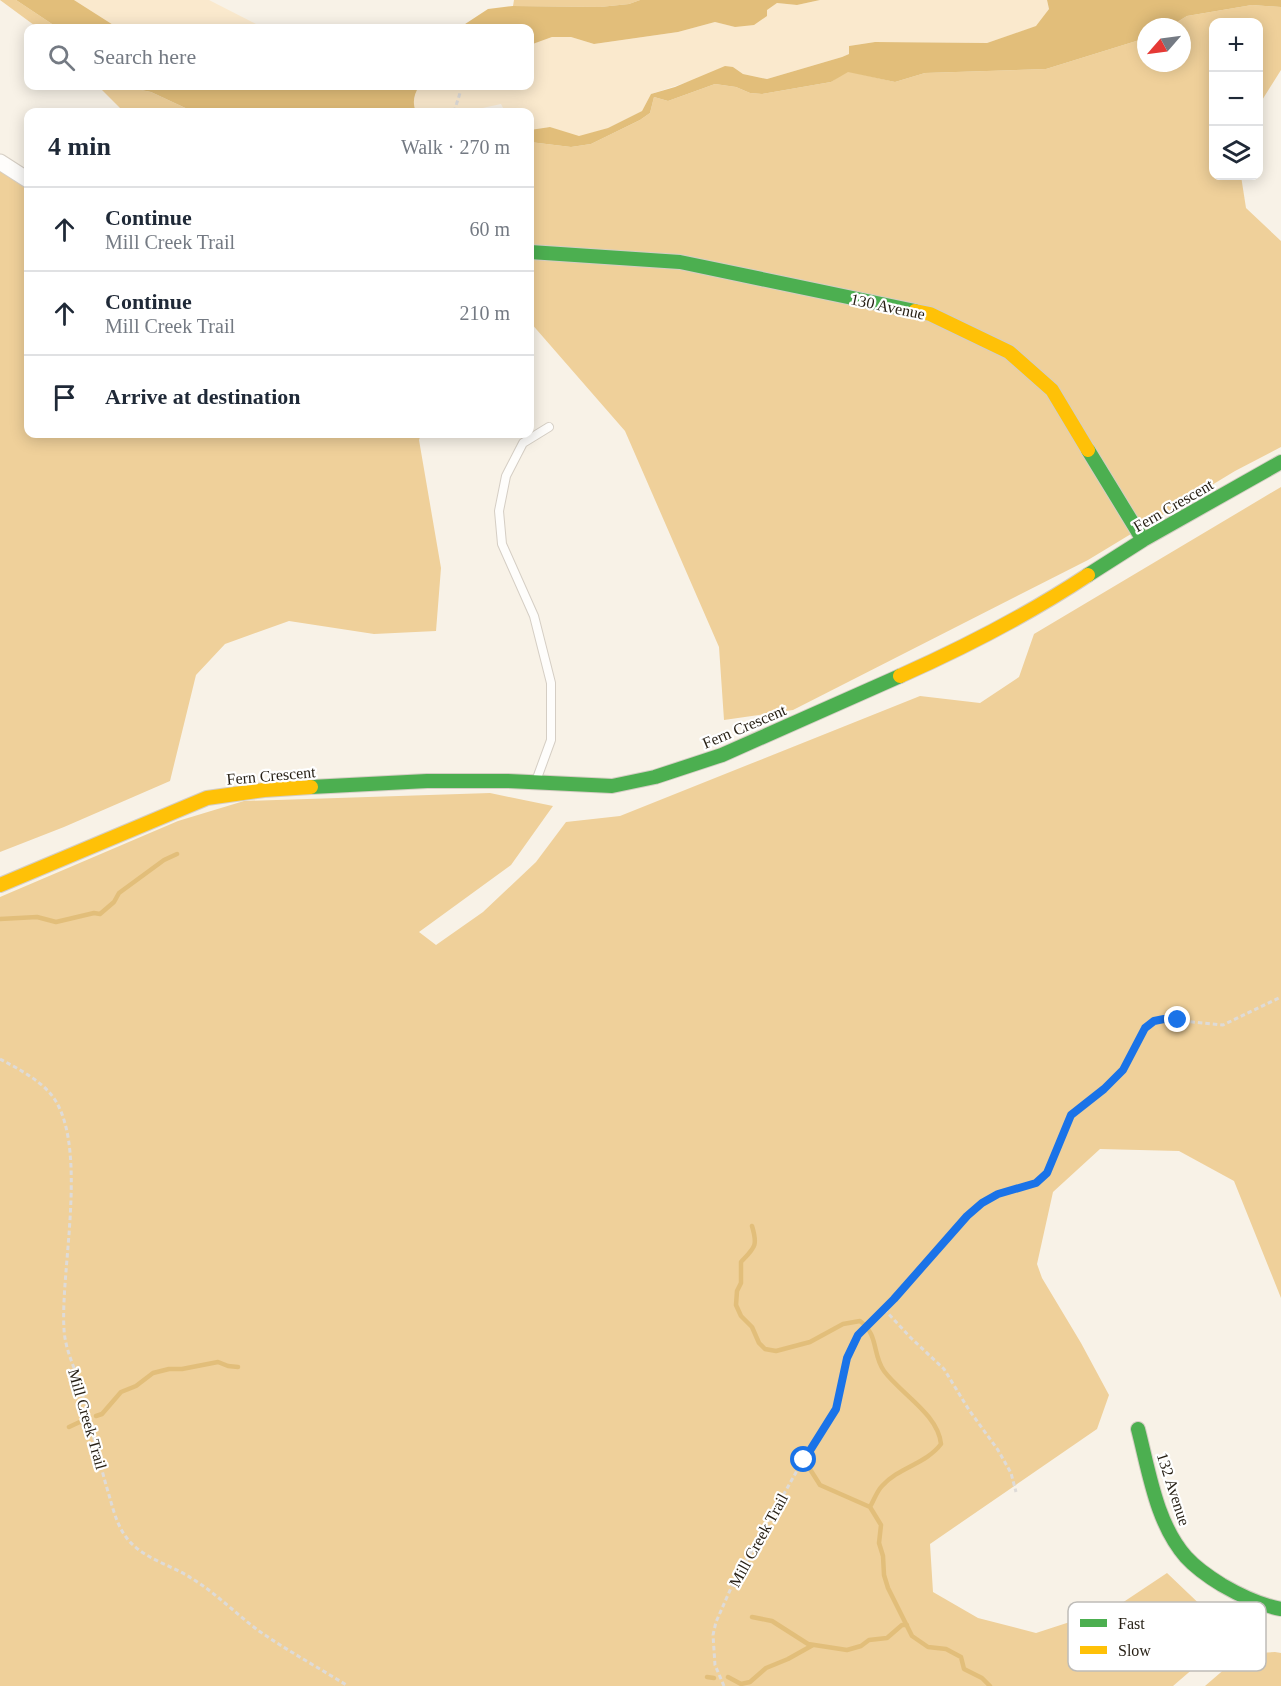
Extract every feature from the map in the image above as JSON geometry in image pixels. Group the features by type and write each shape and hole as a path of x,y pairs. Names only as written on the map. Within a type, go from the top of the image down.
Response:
{"street":[{"path":"0,162 24,177"},
{"name":"130 Avenue","path":"534,252 680,262 930,314 1009,352 1052,390 1143,540"},
{"name":"Fern Crescent","path":"0,885 207,798 264,790 427,781 536,782 612,786 655,777 722,755 946,656 1046,603 1143,540 1281,462"},
{"name":"132 Avenue","path":"1138,1429 1162,1515 1180,1552 1201,1571 1257,1602"}],"lane":[{"path":"534,436 549,427"},
{"path":"531,438 523,443 506,476 499,510 502,544 534,615 551,683 551,740 536,782"}],"path":[{"path":"455,108 460,93"},
{"path":"1016,1492 1011,1473 998,1450 969,1410 944,1369 884,1309 967,1216 982,1203 998,1194 1036,1183 1047,1173 1071,1115 1104,1089 1123,1070 1145,1028 1154,1021 1164,1019 1223,1024 1281,997"},
{"name":"Mill Creek Trail","path":"0,1059 39,1083 50,1094 63,1117 69,1147 70,1180 65,1338 80,1383 116,1519 126,1538 144,1554 190,1576 260,1631 348,1686"},
{"name":"Mill Creek Trail","path":"724,1686 715,1658 713,1635 716,1622 731,1588 836,1409 847,1358 858,1335 884,1309"}],"shaded area":[{"path":"0,0 16,0 52,24 33,24"},
{"path":"16,0 74,0 112,24 52,24"},
{"path":"74,0 209,0 256,24 112,24"},
{"path":"514,0 640,0 629,4 600,7 513,6"},
{"path":"640,0 820,0 797,5 777,3 767,10 767,16 754,25 735,27 715,22 678,32 594,44 571,37 552,37 534,44 534,24 465,24 488,9 513,6 600,7 629,4"},
{"path":"820,0 1047,0 1049,9 1037,26 987,43 875,42 849,46 849,54 842,57 767,79 743,74 733,67 651,94 642,111 608,128 579,137 550,127 534,129 534,108 503,108 501,104 482,108 415,108 414,105 417,90 534,90 534,44 552,37 571,37 594,44 678,32 715,22 735,27 777,3 797,5"},
{"path":"1047,0 1281,0 1281,7 1252,5 1184,18 1137,18 1137,41 1046,69 925,73 895,82 848,72 831,82 762,94 715,84 668,101 654,97 650,113 591,144 571,147 534,142 534,129 550,127 579,136 608,128 642,111 651,94 675,87 725,66 733,67 743,74 767,79 842,57 849,54 849,46 875,42 987,43 1036,26 1049,9"},
{"path":"1252,5 1281,7 1281,70 1263,99 1263,18 1209,18 1209,180 1242,180 1246,208 1281,241 1281,447 1235,471 1088,560 793,710 724,720 719,647 625,431 534,327 534,142 571,147 591,144 650,113 654,97 668,101 715,84 762,94 831,82 847,71 895,82 925,73 1046,69 1137,41 1137,72 1191,72 1191,18 1184,18"},
{"path":"102,90 151,92 185,108 120,108"},
{"path":"141,90 417,90 414,99 415,108 185,108 151,92"},
{"path":"0,163 24,178 24,438 420,438 441,568 436,631 374,634 289,621 225,644 196,675 170,781 0,852"},
{"path":"1281,487 1281,1298 1234,1181 1179,1151 1100,1149 1053,1192 1037,1264 1042,1278 1109,1395 1097,1429 930,1544 933,1592 978,1618 1036,1633 1068,1623 1068,1671 1190,1671 1173,1686 0,1686 0,897 178,821 244,801 490,793 553,806 511,865 419,932 436,945 483,912 536,862 566,822 620,816 920,696 980,703 1019,677 1034,634"},
{"path":"1167,1573 1197,1602 1124,1602"},
{"path":"1266,1653 1281,1653 1281,1686 1205,1686 1222,1671 1266,1671"}],"waterway":[{"path":"0,919 37,917 56,922 94,913 100,914 114,902 119,893 164,860 177,854"},
{"path":"752,1226 755,1242 741,1262 741,1283 737,1291 736,1305 741,1316 752,1327 759,1343 765,1349 776,1351 810,1342 843,1324 860,1321 873,1338 880,1365 884,1371 933,1423 941,1444 928,1456 896,1474 882,1486 870,1507 881,1525 879,1543 883,1556 884,1575 912,1636 928,1647 946,1649 961,1657 964,1669 982,1678 990,1686"},
{"path":"96,1416 102,1414 121,1392 136,1386 153,1373 218,1362 238,1367"},
{"path":"69,1427 84,1420"},
{"path":"808,1466 820,1485 870,1507"},
{"path":"752,1617 772,1621 808,1644 847,1650 861,1646 869,1640 887,1638 902,1625 907,1625"},
{"path":"728,1677 741,1684 750,1682 766,1668 813,1645"},
{"path":"707,1677 714,1678"}],"traffic: fast":[{"path":"534,252 680,262 915,311"},
{"path":"1088,450 1143,540"},
{"path":"1088,575 1143,540 1281,462"},
{"path":"311,787 427,781 508,781 612,786 655,777 722,755 900,676"},
{"path":"1138,1429 1155,1496 1167,1529 1176,1543 1186,1557 1203,1572 1229,1589 1256,1602"},
{"path":"1266,1605 1281,1609"}],"traffic: slow":[{"path":"915,311 930,314 1009,352 1052,390 1088,450"},
{"path":"900,676 996,629 1088,575"},
{"path":"0,885 207,798 264,790 311,787"}],"route":[{"path":"804,1460 836,1409 847,1358 858,1335 894,1299 967,1216 982,1203 998,1194 1036,1183 1047,1173 1071,1115 1104,1089 1123,1070 1145,1028 1154,1021 1178,1020"}]}
